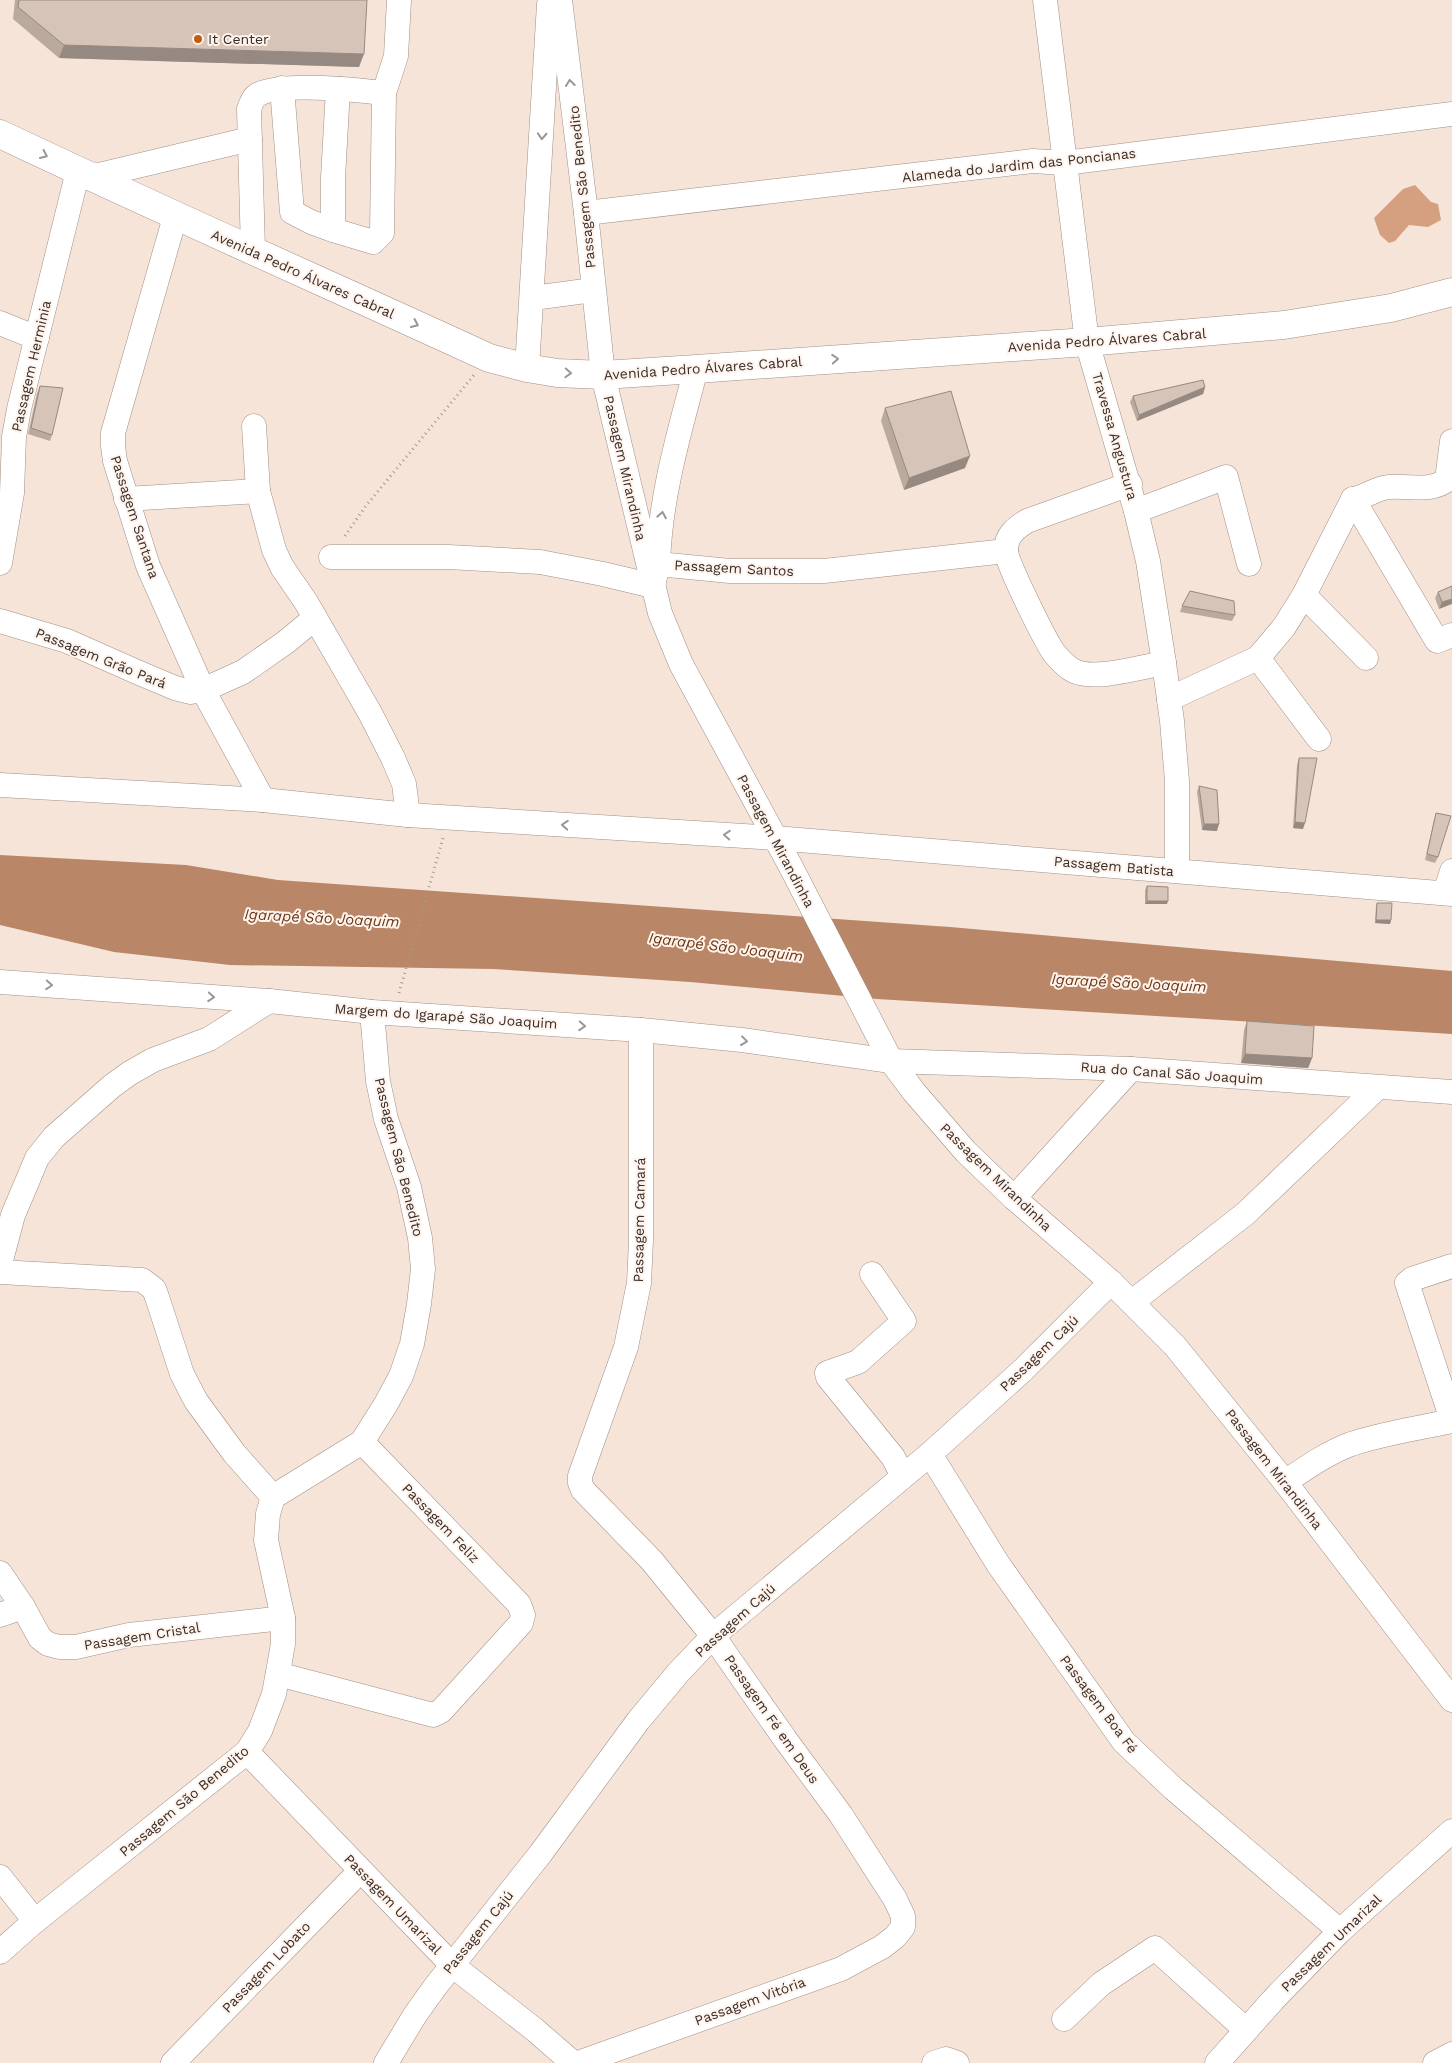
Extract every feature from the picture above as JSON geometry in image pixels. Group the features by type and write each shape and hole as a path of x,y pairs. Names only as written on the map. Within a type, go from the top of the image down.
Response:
{"main road":[{"name":"Avenida Pedro Álvares Cabral","path":"0,134 175,217 253,250 489,358 527,368 557,373 603,375 696,369 1087,342 1284,326 1391,308 1452,292"}],"street":[{"path":"282,88 292,212 311,222 374,242 382,233 384,93 396,56 399,0"},
{"path":"527,368 533,298 550,0"},
{"name":"Passagem São Benedito","path":"560,0 586,213 603,375"},
{"name":"Travessa Angustura","path":"1045,0 1087,342 1130,484 1148,560 1164,662 1177,781 1177,872"},
{"path":"253,250 249,109 254,97 266,90 282,88 338,89 384,93"},
{"path":"333,230 333,178 338,89"},
{"name":"Alameda do Jardim das Poncianas","path":"586,213 1034,161 1065,163 1452,114"},
{"path":"84,174 250,139"},
{"name":"Passagem Herminia","path":"0,564 12,493 15,428 37,338 84,174"},
{"name":"Passagem Santana","path":"175,217 113,432 115,461 148,566 203,690 263,800"},
{"path":"533,298 593,290"},
{"path":"0,323 37,338"},
{"path":"656,575 661,519 670,468 696,369"},
{"name":"Passagem Mirandinha","path":"603,375 656,575 660,612 681,664 776,838 887,1054 914,1092 945,1130 1014,1198 1111,1282 1175,1346 1284,1482 1452,1700"},
{"path":"254,426 258,491 274,550 282,567 315,618 366,705 393,758 404,784 408,815"},
{"path":"1353,499 1359,499 1370,491 1390,486 1420,488 1440,485 1447,480 1452,441"},
{"path":"1136,511 1226,478 1249,564"},
{"path":"1130,484 1027,521 1013,529 1006,551 1024,597 1054,652 1062,662 1074,671 1092,674 1115,672 1164,662"},
{"path":"126,499 258,491"},
{"path":"1169,699 1258,658 1284,627 1304,595 1353,499"},
{"path":"1353,499 1437,641 1452,635"},
{"name":"Passagem Santos","path":"331,556 448,557 540,562 603,574 656,575 730,571 824,572 1006,551"},
{"path":"1304,595 1366,658"},
{"path":"203,690 243,672 286,642 315,618"},
{"name":"Passagem Grão Pará","path":"0,621 67,641 175,688 191,692 203,690"},
{"path":"1258,658 1319,739"},
{"path":"0,785 263,800 408,815 776,838"},
{"name":"Passagem Batista","path":"776,838 1448,893"},
{"path":"1448,893 1452,871"},
{"name":"Margem do Igarapé São Joaquim","path":"0,982 269,1001 372,1012 640,1030 887,1054"},
{"path":"0,1264 13,1215 27,1182 38,1158 54,1137 112,1086 130,1073 154,1060 209,1039 269,1001"},
{"name":"Passagem São Benedito","path":"0,1952 35,1921 247,1752 260,1731 274,1694 283,1644 283,1618 266,1540 268,1514 273,1497 362,1442 401,1376 412,1344 423,1269 420,1238 408,1187 386,1119 378,1081 372,1012"},
{"name":"Passagem Camará","path":"583,1490 580,1476 626,1347 639,1283 641,1240 640,1030"},
{"name":"Rua do Canal São Joaquim","path":"887,1054 1452,1092"},
{"path":"1014,1198 1131,1069"},
{"path":"1132,1302 1245,1214 1377,1088"},
{"path":"1284,1482 1316,1461 1350,1445 1371,1438 1452,1420 1408,1284 1409,1280 1452,1266"},
{"path":"0,1272 142,1280 148,1283 157,1297 182,1374 196,1401 234,1453 273,1497"},
{"path":"872,1274 904,1321 858,1362 827,1373 828,1377 892,1457 903,1476"},
{"name":"Passagem Cajú","path":"386,2063 415,2015 541,1853 638,1721 713,1636 930,1454 1023,1370 1111,1282"},
{"name":"Passagem Feliz","path":"278,1674 433,1715 441,1711 521,1623 523,1615 519,1604 362,1442"},
{"name":"Passagem Boa Fé","path":"930,1454 998,1564 1124,1742 1174,1788 1340,1931"},
{"name":"Passagem Fé em Deus","path":"583,1490 652,1561 713,1636 841,1815 896,1899 903,1916"},
{"name":"Passagem Cristal","path":"0,1573 23,1607 40,1638 48,1644 59,1647 76,1646 129,1635 283,1618"},
{"path":"0,1615 23,1607"},
{"name":"Passagem Umarizal","path":"247,1752 452,1965 536,2030 573,2063"},
{"name":"Passagem Umarizal","path":"1217,2063 1340,1931 1452,1831"},
{"name":"Passagem Lobato","path":"173,2063 360,1871"},
{"path":"0,1877 35,1921"},
{"name":"Passagem Vitória","path":"578,2063 841,1969 882,1947 895,1937 903,1927 903,1916"},
{"path":"1064,2019 1101,1984 1155,1948 1246,2030"},
{"path":"1435,2063 1452,2054"},
{"path":"934,2063 946,2059 957,2063"}],"path":[{"path":"331,556 365,506 489,358"},
{"path":"406,970 449,818"}],"shaded area":[{"path":"1415,185 1431,202 1438,204 1441,220 1428,227 1409,225 1395,241 1389,243 1380,235 1374,218 1403,189"}],"water":[{"name":"Igarapé São Joaquim","path":"0,855 186,865 278,880 950,927 1452,971 1452,1034 877,999 690,982 493,969 230,965 114,952 0,925"}],"building":[{"name":"It Center","path":"19,0 367,0 364,54 64,45 18,7"},
{"path":"1203,380 1205,387 1139,415 1133,396"},
{"path":"40,386 63,388 52,435 31,428"},
{"path":"951,391 970,456 909,478 885,408"},
{"path":"1452,586 1452,599 1442,602 1438,592"},
{"path":"1190,591 1234,601 1235,615 1182,606"},
{"path":"1299,758 1317,758 1305,823 1295,822"},
{"path":"1199,786 1217,790 1219,824 1204,824"},
{"path":"1436,813 1451,816 1438,857 1427,854"},
{"path":"1147,886 1168,887 1168,901 1147,901"},
{"path":"1377,903 1392,903 1391,920 1376,920"},
{"path":"1247,1021 1314,1026 1312,1058 1245,1054"}],"place":[{"name":"It Center","path":"198,39"}]}
